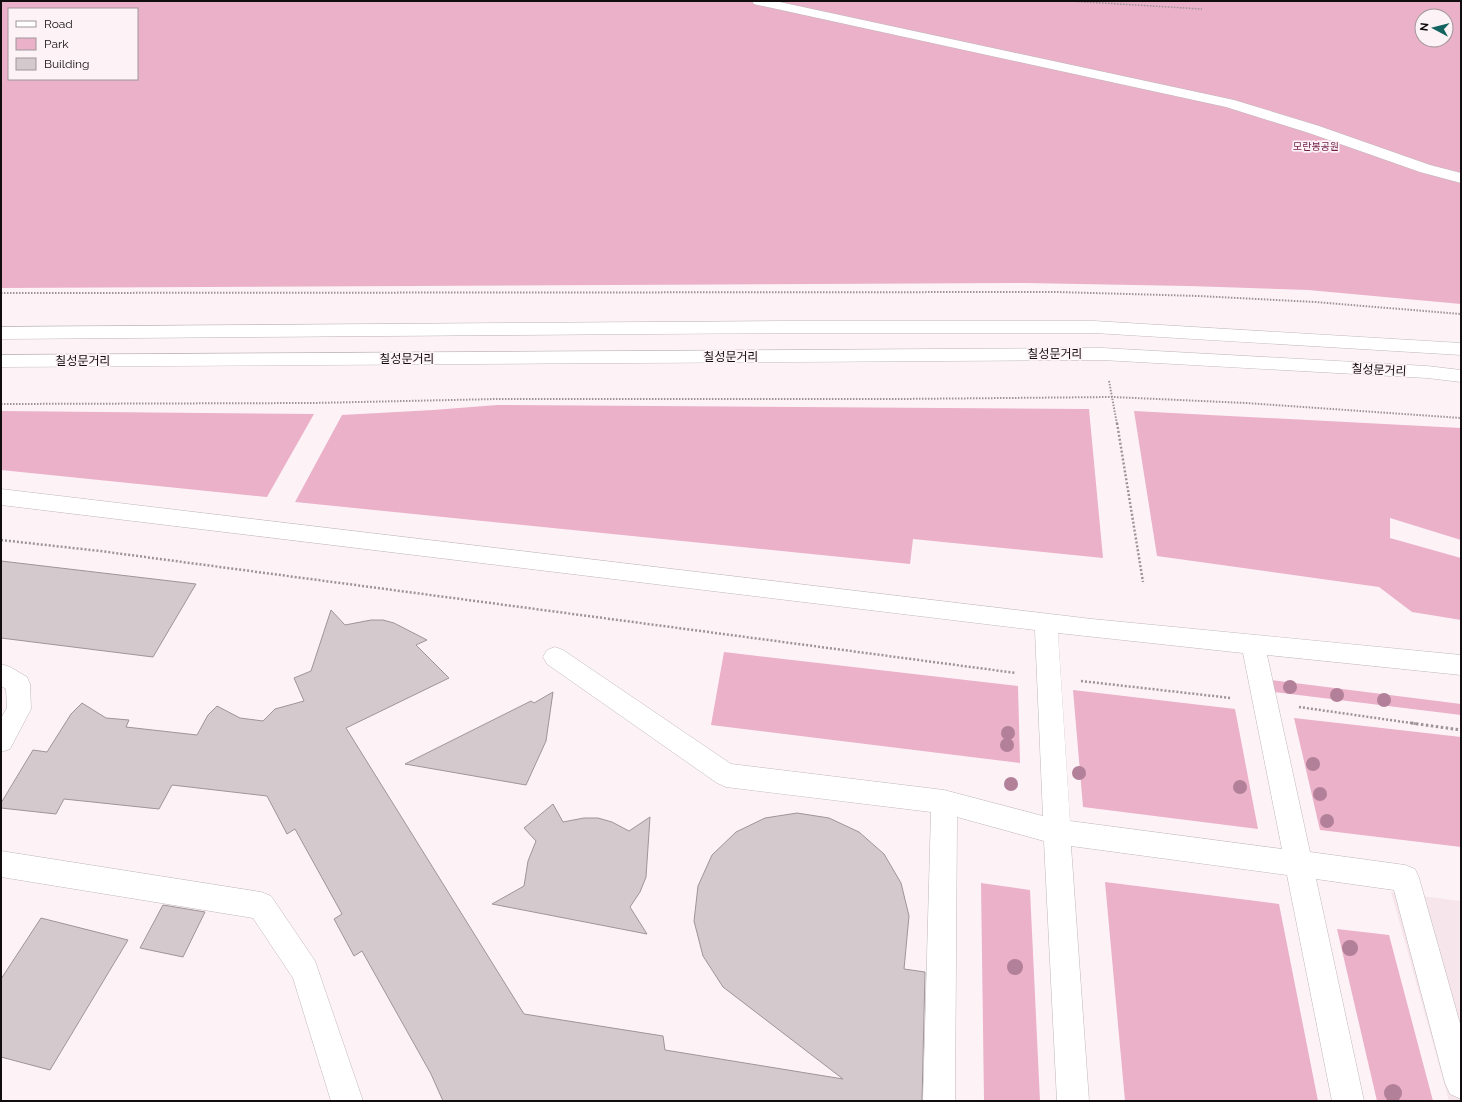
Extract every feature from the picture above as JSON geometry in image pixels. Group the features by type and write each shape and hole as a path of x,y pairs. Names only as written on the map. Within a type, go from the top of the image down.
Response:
{"street":[{"path":"758,1 1229,103 1287,119 1388,155 1450,176 1461,178"},
{"path":"1,333 782,327 1094,327 1461,349"},
{"name":"칠성문거리","path":"1,361 1102,354 1419,372 1461,376"},
{"path":"1,497 1046,622 1461,665"},
{"path":"1046,622 1073,1101"},
{"path":"1253,644 1300,864 1348,1101"},
{"path":"555,657 726,775 944,802 1057,832 1405,878 1461,1083"},
{"path":"1,674 18,684 19,709 1,741"},
{"path":"939,1101 944,802"},
{"path":"1,864 261,906 305,971 347,1101"}],"path":[{"path":"1070,1 1202,8"},
{"path":"1,293 943,291 1086,293 1308,301 1461,314"},
{"path":"1086,293 1094,327"},
{"path":"1102,354 1113,397 1143,582"},
{"path":"1,404 313,403 497,399 898,399 1113,397 1246,403 1461,418"},
{"path":"1,540 100,551 1049,677 1265,702 1461,730"}],"shaded area":[{"path":"1391,892 1461,901 1461,1101 1449,1101"}],"green space":[{"name":"모란봉공원","path":"1,1 1461,1 1461,304 1308,290 1025,283 1,288"},
{"path":"497,405 1089,409 1103,558 913,539 910,564 295,502 342,415"},
{"path":"1,411 314,414 267,497 1,470"},
{"path":"1134,411 1461,428 1461,540 1390,518 1390,538 1461,558 1461,620 1412,612 1379,587 1157,556"},
{"path":"724,652 1018,686 1020,763 711,725"},
{"path":"1271,680 1461,704 1461,715 1274,692"},
{"path":"1073,690 1235,709 1258,829 1083,807"},
{"path":"1294,718 1461,737 1461,847 1320,830"},
{"path":"1105,882 1279,904 1318,1101 1125,1101"},
{"path":"981,883 1030,890 1040,1101 984,1101"},
{"path":"1337,929 1389,935 1433,1101 1377,1101"}],"building":[{"path":"1,561 196,584 153,657 1,638"},
{"path":"331,610 345,625 371,620 383,620 394,623 427,640 416,645 449,678 346,728 524,1014 663,1036 665,1050 843,1079 723,987 703,956 694,921 698,886 712,855 736,832 765,818 797,813 829,818 859,832 884,854 901,883 909,916 904,969 925,972 922,1101 443,1101 431,1074 362,951 354,956 334,919 342,914 295,829 287,834 267,796 172,785 159,809 64,799 56,814 1,808 1,803 33,750 47,752 71,714 82,703 106,718 129,720 126,727 197,735 208,715 217,706 240,718 263,721 275,709 304,701 294,678 311,671"},
{"path":"553,692 546,741 526,785 405,764 531,701 534,703"},
{"path":"553,804 563,822 584,818 598,818 612,822 629,831 650,817 646,877 640,892 630,907 647,934 492,904 524,886 528,861 536,841 524,828"},
{"path":"163,905 205,912 183,957 140,948"},
{"path":"41,918 128,940 50,1070 1,1057 1,979"}]}
